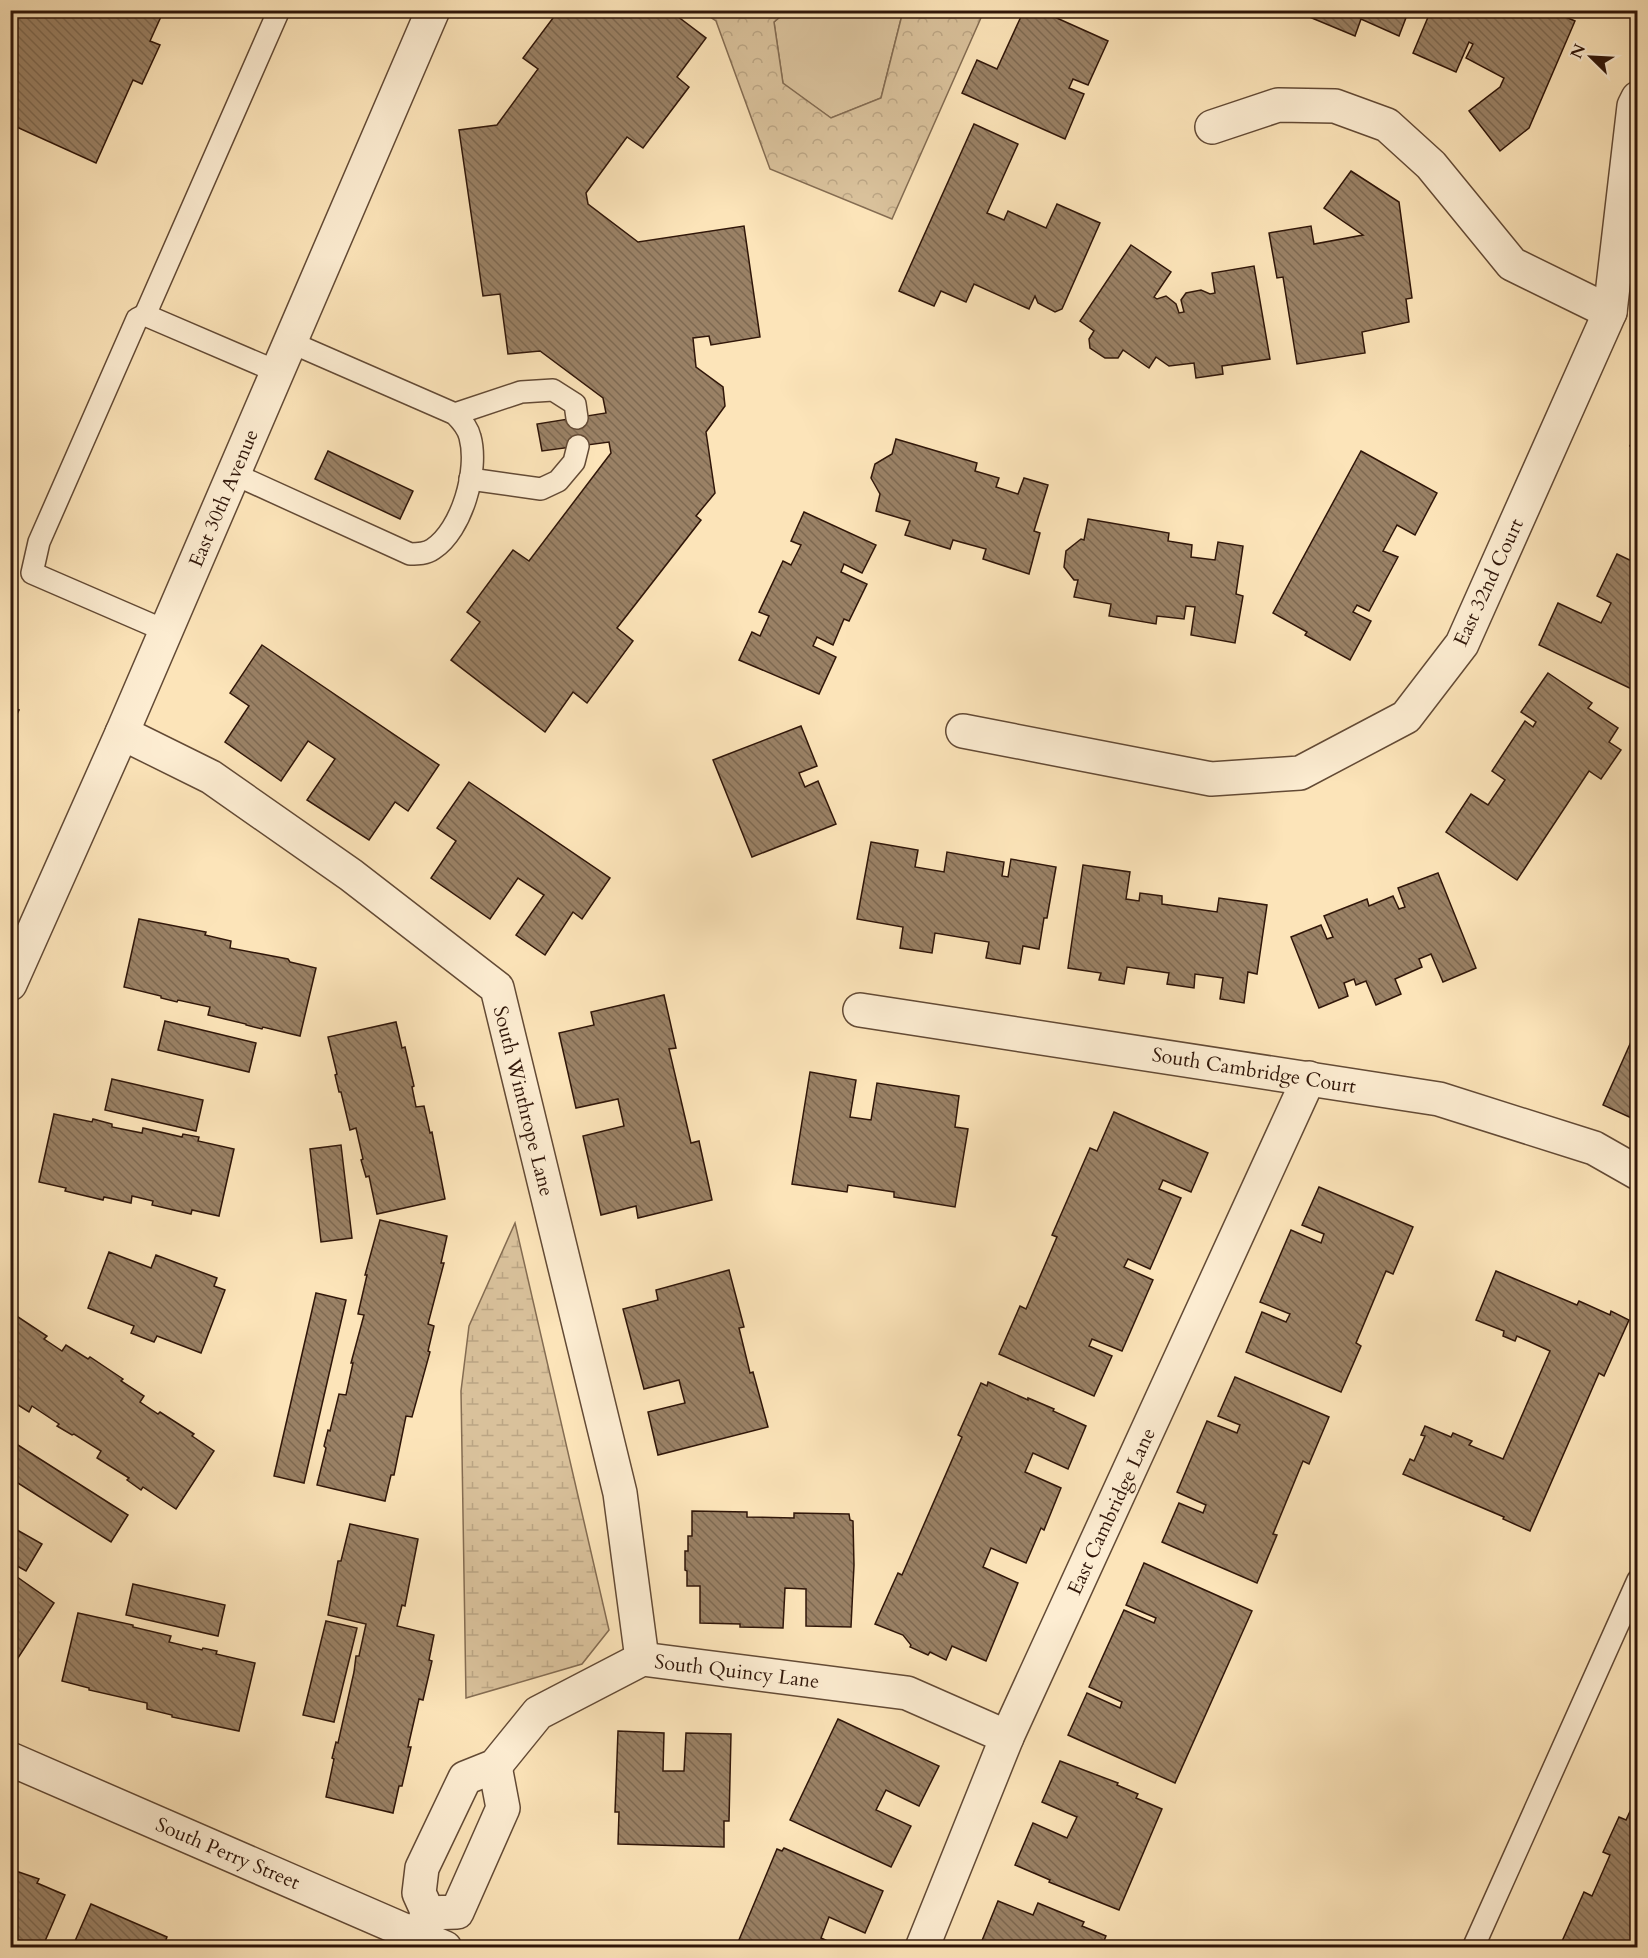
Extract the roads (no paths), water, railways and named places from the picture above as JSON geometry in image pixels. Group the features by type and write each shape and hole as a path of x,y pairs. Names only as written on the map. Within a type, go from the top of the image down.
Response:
{"street":[{"name":"East 30th Avenue","path":"10,984 122,733 432,10"},
{"name":"East 32nd Court","path":"963,731 1210,779 1300,773 1406,717 1462,644 1610,312 1634,106 1638,98"},
{"path":"1212,127 1278,105 1335,106 1387,125 1431,165 1512,264 1610,312"},
{"name":"South Winthrope Lane","path":"122,733 211,777 351,875 497,988 620,1493 642,1659"},
{"name":"South Cambridge Court","path":"860,1010 1439,1099 1594,1148 1638,1173"},
{"name":"East Cambridge Lane","path":"922,1947 1007,1737 1309,1078"},
{"name":"South Quincy Lane","path":"430,1932 419,1893 422,1868 465,1778 495,1766 538,1713 642,1659 907,1693 1007,1737"},
{"name":"South Perry Street","path":"10,1759 430,1932"},
{"path":"430,1932 457,1912 503,1809 495,1766"}],"lane":[{"path":"166,631 32,573 39,543 137,319 145,315 279,10"},
{"path":"145,315 278,372"},
{"path":"234,474 410,554 422,554 432,550 444,539 464,506 470,479 471,438 465,424 455,414 290,342"},
{"path":"455,414 521,392 553,390 574,404 577,418"},
{"path":"470,479 541,489 558,481 574,462 578,446"},
{"path":"1473,1947 1638,1580"}]}
